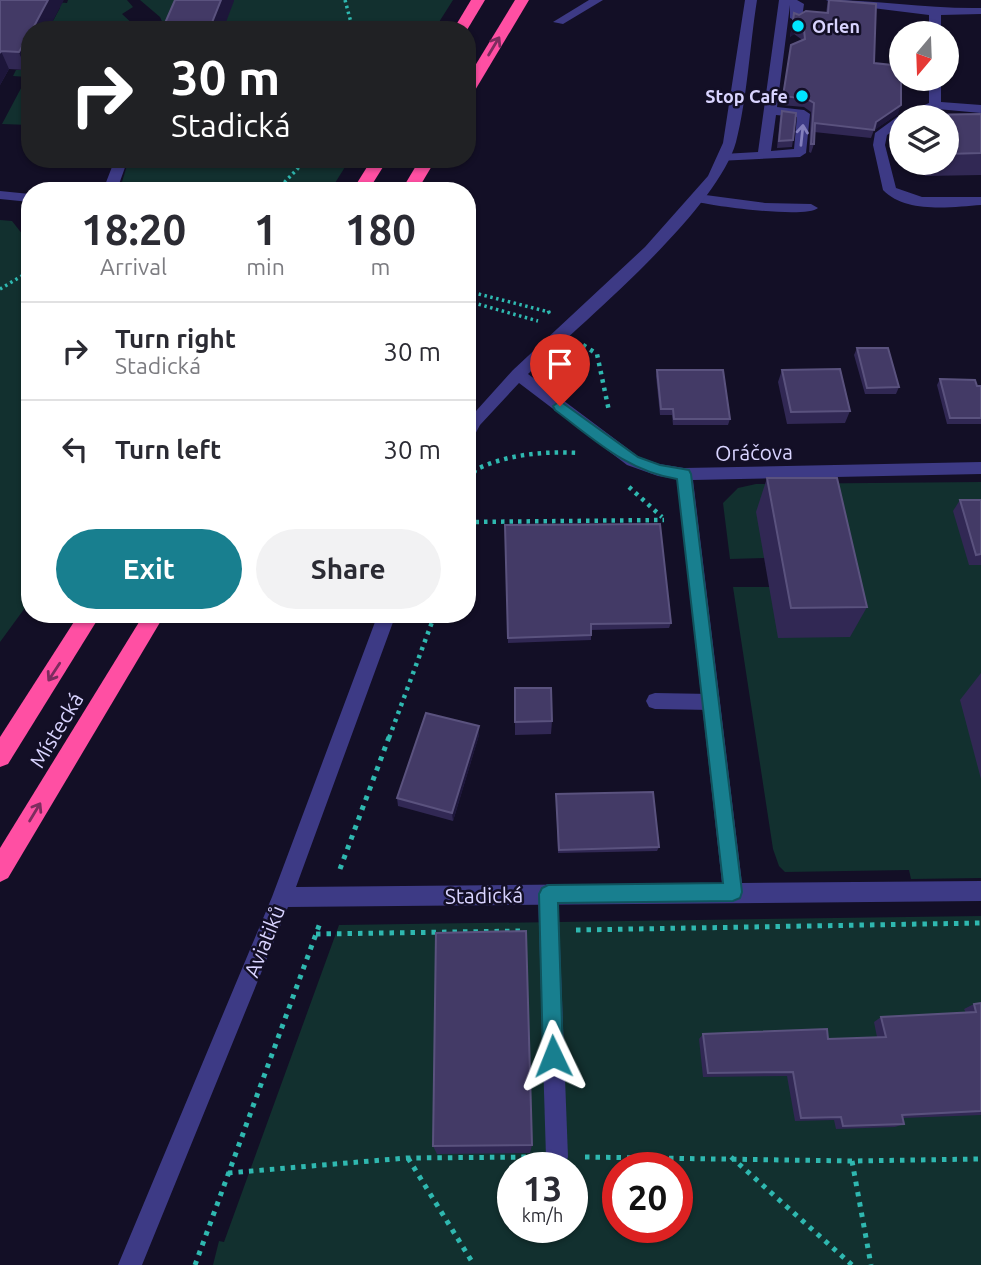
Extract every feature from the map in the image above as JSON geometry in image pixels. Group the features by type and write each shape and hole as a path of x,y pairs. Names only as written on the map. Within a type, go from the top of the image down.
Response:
{"highway":[{"path":"465,21 478,0"},
{"path":"476,77 522,0"},
{"name":"Místecká","path":"0,757 85,623"},
{"name":"Místecká","path":"0,870 150,623"}],"street":[{"path":"559,22 597,0"},
{"path":"476,420 518,374 650,250 714,177 723,158 734,116 751,0"},
{"path":"764,156 785,0 797,4 796,18"},
{"path":"832,0 935,12 981,11"},
{"path":"935,12 935,21"},
{"path":"778,49 794,48"},
{"path":"935,91 935,105"},
{"path":"959,107 981,109"},
{"path":"723,158 800,153 804,114 770,110"},
{"path":"889,128 881,133 879,145 890,190 901,197 925,202 981,201"},
{"path":"0,195 21,197"},
{"path":"698,198 765,208 811,208"},
{"name":"Oráčova","path":"518,374 633,461 658,470 684,474 981,468"},
{"path":"684,474 733,892"},
{"name":"Aviatiků","path":"131,1265 282,897 384,623"},
{"path":"655,701 711,702"},
{"name":"Stadická","path":"282,897 981,891"},
{"path":"548,894 557,1152"}],"path":[{"path":"345,0 351,21"},
{"path":"285,182 298,168"},
{"path":"0,289 21,276"},
{"path":"476,293 549,312 539,322 476,304"},
{"path":"561,333 597,354 613,427 602,439"},
{"path":"476,469 487,462 566,451 587,453"},
{"path":"476,522 665,520 626,485"},
{"path":"195,1265 432,623"},
{"path":"316,934 981,923"},
{"path":"228,1173 407,1158 497,1157"},
{"path":"588,1157 731,1157 852,1161 981,1159"},
{"path":"731,1157 852,1265"},
{"path":"407,1158 474,1265"},
{"path":"852,1161 871,1265"}],"green space":[{"path":"68,0 127,0 133,7 122,14 130,21 53,21 60,8 54,2 67,3"},
{"path":"140,0 453,0 440,21 162,21"},
{"path":"16,70 21,70 21,77 13,76"},
{"path":"21,88 21,125 2,124"},
{"path":"126,168 344,168 336,182 122,182"},
{"path":"0,220 12,221 21,232 21,613 0,642"},
{"path":"981,482 981,878 911,879 909,870 785,872 779,866 773,849 733,587 770,587 765,558 730,559 723,503 738,488 756,484"},
{"path":"981,916 981,1265 213,1265 219,1241 224,1242 339,925"}],"building":[{"path":"0,0 48,0 37,21 21,21 19,52 0,53"},
{"path":"175,0 221,0 213,21 166,21"},
{"path":"829,0 876,4 874,63 889,65 889,91 901,91 901,105 889,105 889,113 876,122 874,130 815,123 814,144 811,144 814,103 807,99 783,96 791,45 805,39 804,30 796,26 792,28 794,13 828,13"},
{"path":"782,111 796,113 793,140 779,141"},
{"path":"959,114 981,114 981,153 959,154"},
{"path":"857,348 888,348 899,387 867,388"},
{"path":"840,369 850,411 791,412 782,370"},
{"path":"657,370 723,370 730,419 674,419 673,409 661,409"},
{"path":"940,379 975,380 977,386 981,386 981,418 950,418"},
{"path":"767,478 837,478 867,607 791,608"},
{"path":"960,500 981,500 981,554 976,555"},
{"path":"660,524 671,623 591,624 591,635 508,638 505,525"},
{"path":"515,688 551,688 552,721 515,722"},
{"path":"426,713 479,726 452,813 397,798"},
{"path":"653,792 659,847 559,850 556,794"},
{"path":"526,931 532,1145 433,1146 436,933"},
{"path":"981,1003 981,1111 902,1115 904,1124 843,1126 841,1117 801,1118 793,1072 708,1073 703,1034 827,1029 828,1039 886,1037 881,1017 976,1012 974,1004"}],"place":[{"name":"Orlen","path":"798,26"},
{"name":"Stop Cafe","path":"802,96"}],"route":[{"path":"553,1056 548,894 733,892 684,474 658,470 633,461 560,406"}]}
